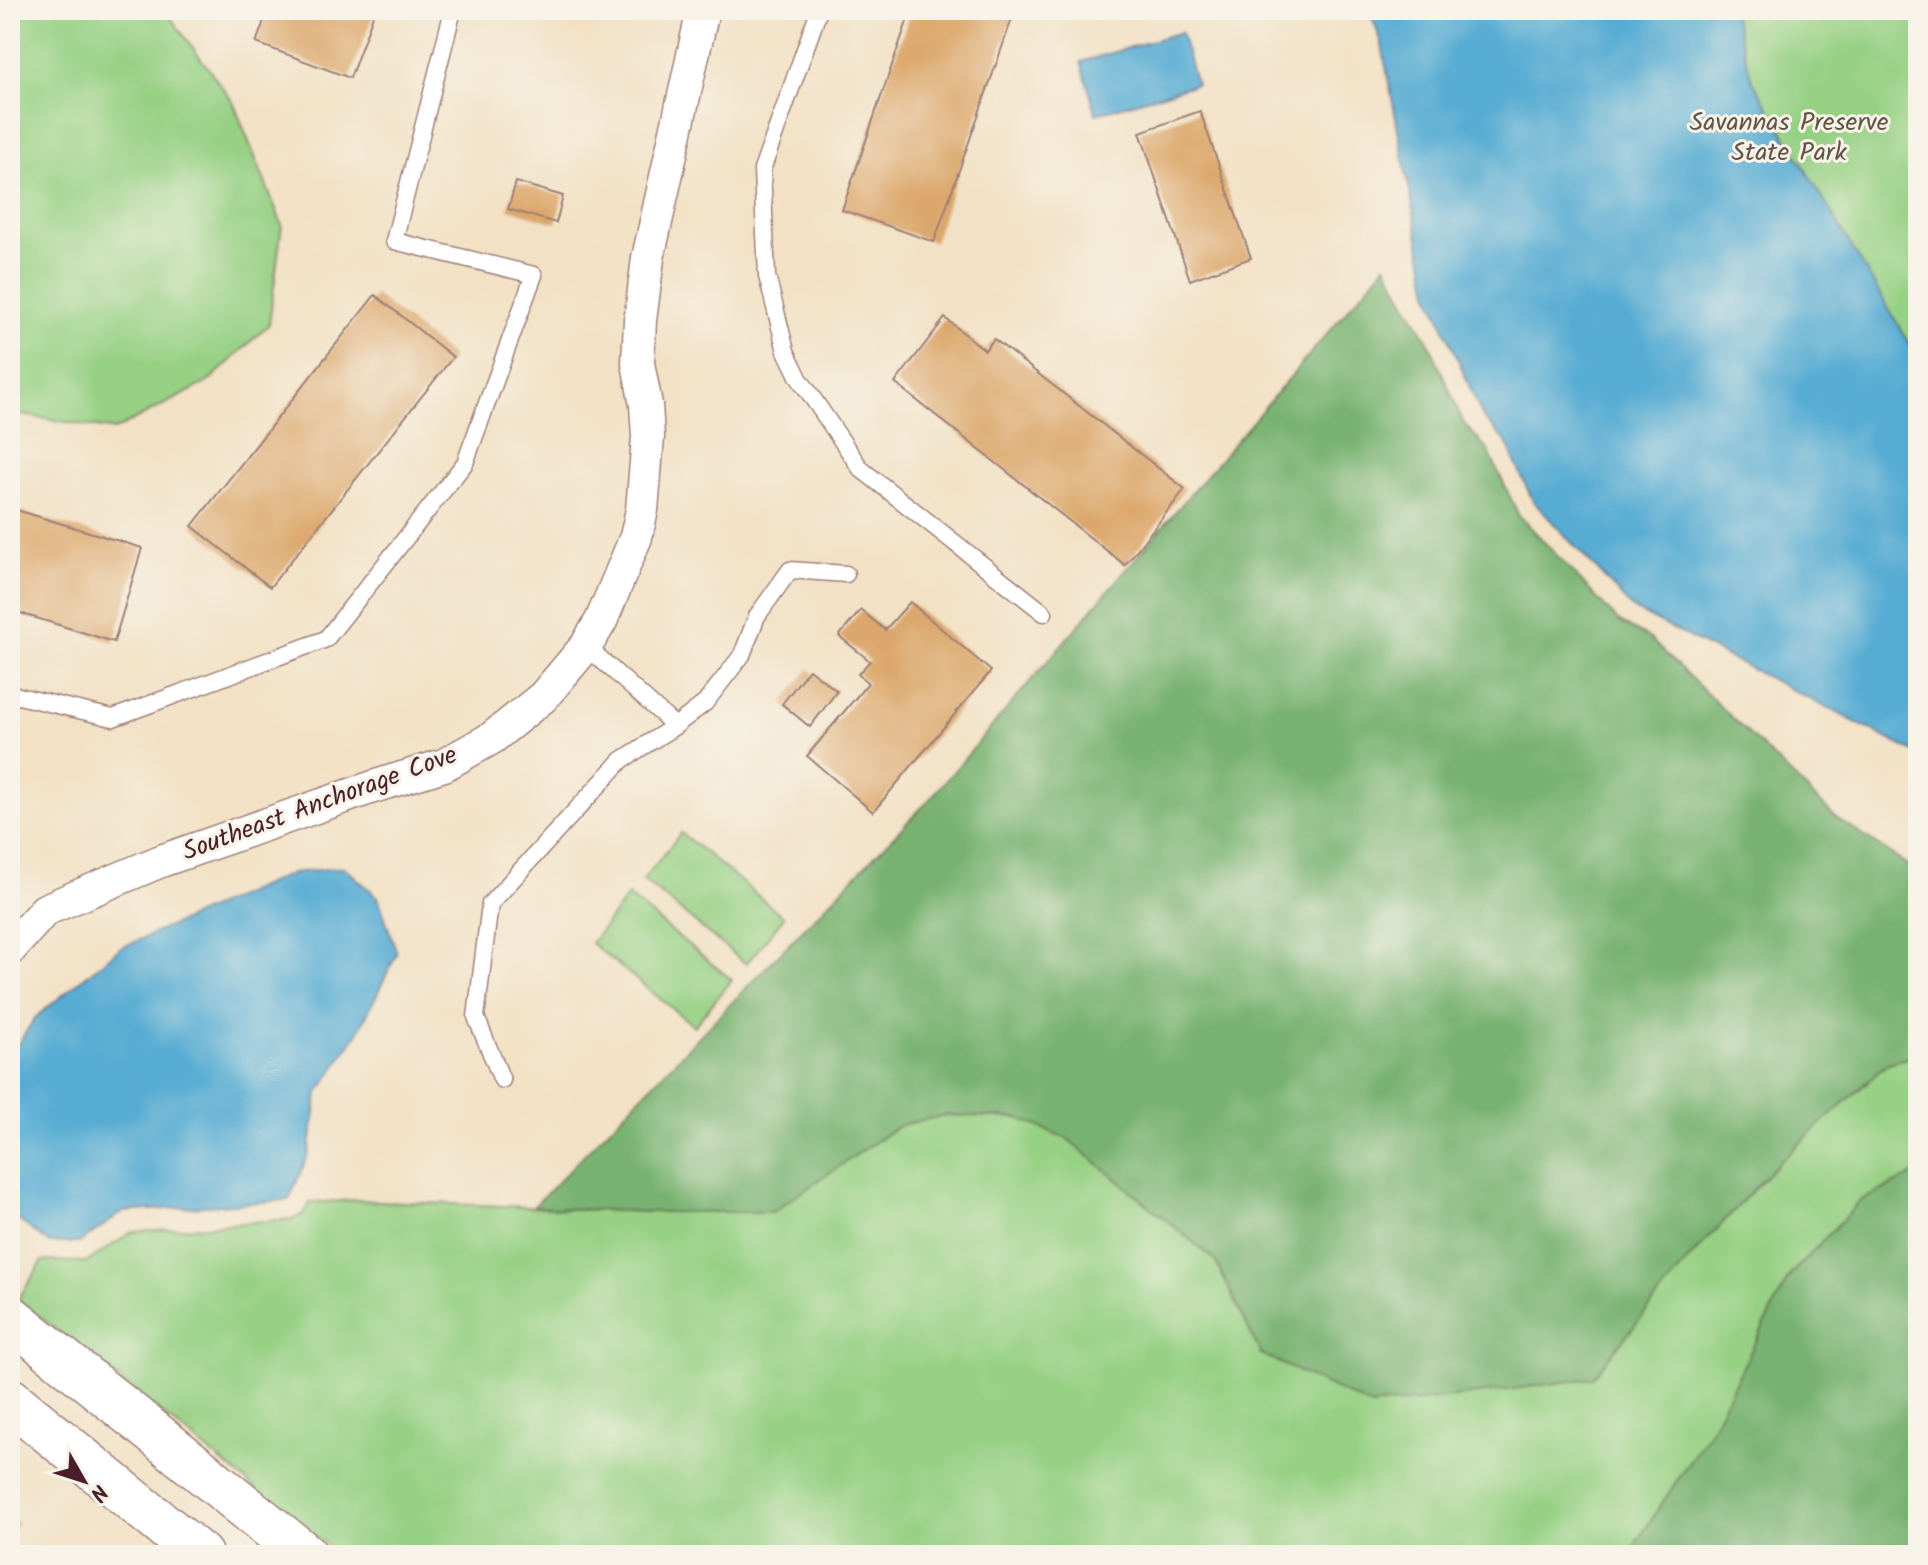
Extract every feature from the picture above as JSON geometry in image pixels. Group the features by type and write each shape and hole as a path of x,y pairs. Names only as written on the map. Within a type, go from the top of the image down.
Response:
{"street":[{"name":"Southeast Anchorage Cove","path":"10,949 45,910 161,861 444,765 492,738 543,697 586,646 601,621 636,537 642,510 648,437 638,363 640,321 648,258 703,10"},
{"path":"10,910 45,910"},
{"path":"10,1317 305,1555"},
{"path":"10,1400 200,1555"}],"lane":[{"path":"10,694 113,718 326,639 465,463 534,275 394,241 453,10"},
{"path":"819,10 762,170 767,276 786,351 799,378 861,469 1044,613"},
{"path":"502,1080 476,1017 490,904 622,760 705,703 742,655 757,616 790,570 846,574"},
{"path":"586,646 675,726"}],"green space":[{"path":"10,10 165,10 233,102 282,225 269,324 208,382 115,430 10,413"},
{"name":"Savannas Preserve State Park","path":"1606,10 1918,10 1918,549"},
{"path":"1386,265 1431,347 1464,424 1488,450 1518,514 1618,621 1649,638 1835,817 1918,872 1918,1055 1888,1063 1779,1162 1689,1259 1592,1378 1464,1396 1371,1406 1261,1354 1215,1260 1068,1139 1019,1118 946,1115 900,1125 772,1212 648,1212 533,1207 930,799"},
{"path":"681,833 784,917 746,964 643,880"},
{"path":"628,896 732,980 694,1026 591,943"},
{"path":"1918,1055 1918,1172 1860,1201 1630,1555 339,1555 18,1299 43,1261 87,1262 132,1232 292,1219 304,1214 310,1203 355,1200 648,1212 772,1212 900,1125 946,1115 1019,1118 1068,1139 1215,1260 1261,1354 1689,1259 1779,1162 1888,1063"},
{"path":"1918,1172 1918,1555 1630,1555 1711,1429 1790,1275 1860,1201"}],"water":[{"path":"1369,10 1732,10 1752,80 1918,358 1918,754 1633,609 1533,501 1505,440 1483,418 1429,292 1381,40"},
{"path":"1181,32 1196,84 1096,114 1081,62"},
{"path":"344,867 378,897 397,953 359,1031 318,1093 309,1153 289,1200 123,1212 79,1243 49,1243 17,1219 10,1207 10,1056 35,1018 120,948 292,873"}],"building":[{"path":"268,10 375,10 350,78 256,43"},
{"path":"911,10 1015,10 934,242 842,210"},
{"path":"1200,111 1251,258 1190,280 1140,132"},
{"path":"516,182 563,196 556,223 508,209"},
{"path":"375,295 453,357 270,587 192,526"},
{"path":"945,318 985,350 994,339 1185,489 1125,565 895,383"},
{"path":"10,508 142,548 114,642 10,610"},
{"path":"910,602 991,671 873,812 807,756 868,683 858,674 870,661 839,636 861,610 885,630"},
{"path":"809,669 837,691 810,727 782,704"},
{"path":"10,1517 18,1524 10,1534"}]}
